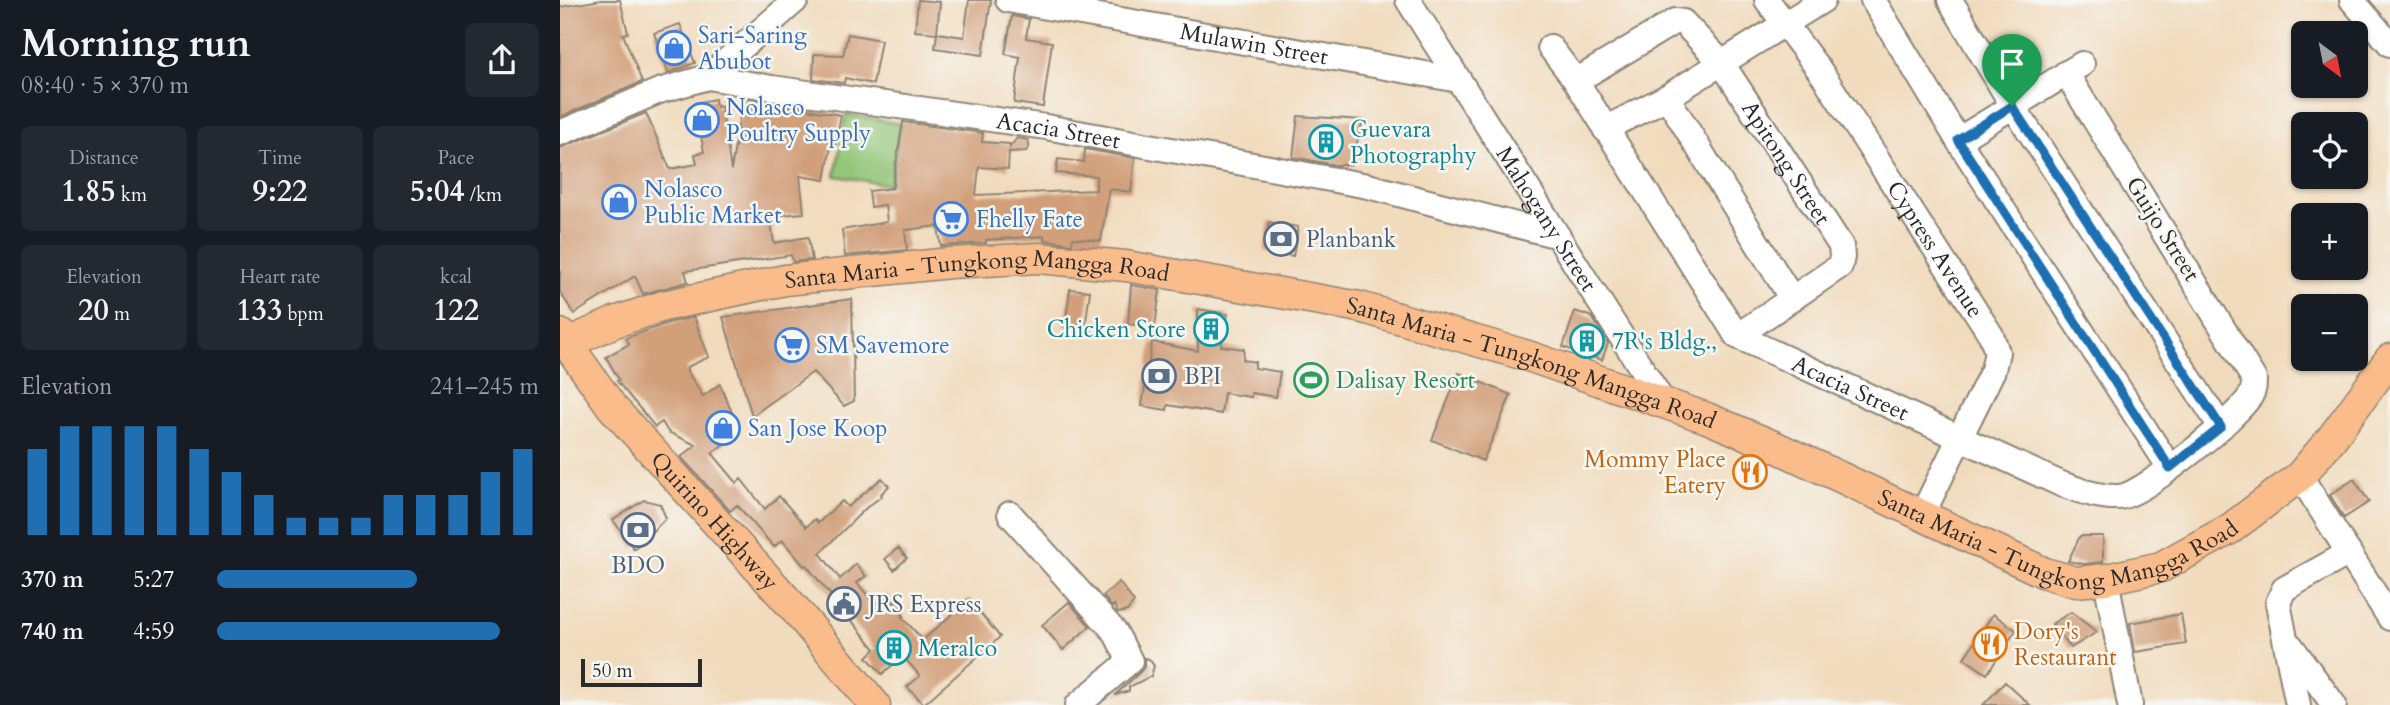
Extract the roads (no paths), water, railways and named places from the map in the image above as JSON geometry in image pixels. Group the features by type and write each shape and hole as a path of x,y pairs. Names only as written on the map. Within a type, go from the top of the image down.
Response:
{"main road":[{"name":"Santa Maria - Tungkong Mangga Road","path":"562,342 663,306 785,280 950,263 1061,259 1126,267 1360,307 1528,356 1663,402 1776,447 2045,573 2076,582 2106,579 2161,567 2230,529 2300,477 2390,359"},
{"name":"Quirino Highway","path":"562,342 612,407 794,608 875,705"}],"street":[{"path":"708,77 796,0"},
{"name":"Mulawin Street","path":"1008,0 1458,80"},
{"name":"Mahogany Street","path":"1408,0 1663,402"},
{"name":"Cypress Avenue","path":"1766,0 1823,75 1991,335 1997,352 1993,370 1922,515"},
{"path":"1605,129 1667,97 1823,0"},
{"path":"1873,0 1958,140 2170,468"},
{"path":"1950,0 2012,106 2221,427"},
{"path":"2352,0 2390,44"},
{"name":"Apitong Street","path":"1576,81 1675,21 1684,22 1721,62 1841,246 1843,257 1840,266 1792,299"},
{"path":"1550,47 1576,81 1737,335 1792,299 1667,97"},
{"name":"Guijo Street","path":"2012,106 2074,68 2251,371 2255,379 2254,388"},
{"name":"Acacia Street","path":"560,133 659,91 708,77 1046,127 1368,186 1558,236"},
{"path":"1958,140 2012,106"},
{"name":"Acacia Street","path":"1737,335 2061,484 2088,493 2121,497 2170,468 2221,427 2251,396 2254,388"},
{"path":"2300,477 2390,618"},
{"path":"1010,514 1115,632 1130,661 1092,702"},
{"path":"2298,705 2278,603 2284,589 2349,553"},
{"path":"2106,579 2130,705"},
{"path":"2287,640 2334,705"}],"place":[{"name":"Sari-Saring Abubot","path":"674,48"},
{"name":"Nolasco Poultry Supply","path":"702,120"},
{"name":"Guevara Photography","path":"1326,142"},
{"name":"Nolasco Public Market","path":"619,202"},
{"name":"Fhelly Fate","path":"951,219"},
{"name":"Planbank","path":"1281,239"},
{"name":"Chicken Store","path":"1211,329"},
{"name":"7R's Bldg.,","path":"1587,341"},
{"name":"SM Savemore","path":"792,345"},
{"name":"BPI","path":"1159,376"},
{"name":"Dalisay Resort","path":"1311,380"},
{"name":"San Jose Koop","path":"723,428"},
{"name":"Mommy Place Eatery","path":"1750,472"},
{"name":"BDO","path":"638,530"},
{"name":"JRS Express","path":"844,604"},
{"name":"Dory's Restaurant","path":"1990,644"},
{"name":"Meralco","path":"894,648"}]}
